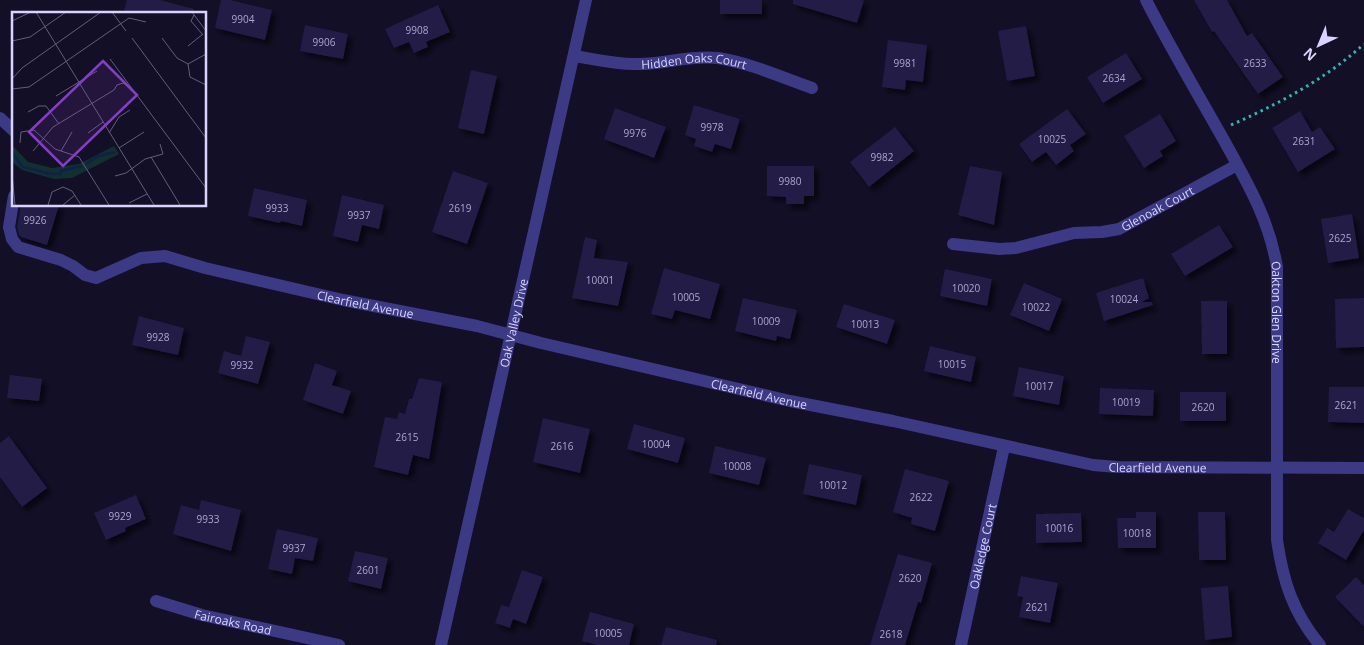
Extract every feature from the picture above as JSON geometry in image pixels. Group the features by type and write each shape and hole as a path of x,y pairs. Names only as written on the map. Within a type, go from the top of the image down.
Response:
{"street":[{"name":"Oak Valley Drive","path":"441,645 586,0"},
{"name":"Oakton Glen Drive","path":"1146,0 1237,165 1264,217 1273,243 1277,267 1277,540 1281,570 1290,596 1298,614 1320,645"},
{"name":"Hidden Oaks Court","path":"574,56 616,63 638,64 688,58 716,58 743,63 812,88"},
{"path":"0,118 12,130"},
{"name":"Glenoak Court","path":"953,244 1000,249 1016,248 1074,233 1102,232 1124,227 1237,165"},
{"name":"Clearfield Avenue","path":"12,206 9,227 12,239 18,247 61,260 85,275 96,278 141,258 165,256 205,268 324,296 476,326 790,401 893,421 1093,465 1117,467 1364,468"},
{"name":"Oakledge Court","path":"961,645 1004,446"},
{"name":"Fairoaks Road","path":"156,602 202,615 339,645"}],"path":[{"path":"1218,131 1258,113 1313,84 1342,64 1364,44"}],"building":[{"path":"127,0 160,0 194,9 194,12 124,12"},
{"path":"221,0 230,0 272,10 265,40 215,28"},
{"path":"720,0 762,0 762,14 720,14"},
{"path":"793,0 864,0 857,23 793,4"},
{"path":"1194,0 1227,0 1247,36 1252,33 1283,77 1258,94 1214,31 1212,32"},
{"path":"438,5 450,32 426,42 428,47 414,53 409,42 394,48 385,29"},
{"path":"305,25 348,34 343,59 300,51"},
{"path":"1026,26 1035,76 1007,81 998,31"},
{"path":"888,40 927,45 923,82 906,80 905,90 882,87"},
{"path":"1126,53 1142,79 1103,103 1087,77"},
{"path":"471,70 497,76 484,134 458,128"},
{"path":"694,105 740,119 731,149 715,144 712,152 694,146 696,139 685,135"},
{"path":"615,108 666,127 654,158 604,139"},
{"path":"1067,109 1086,134 1070,145 1074,151 1056,165 1046,152 1032,162 1019,144"},
{"path":"1300,111 1312,132 1320,127 1335,149 1298,172 1272,128"},
{"path":"1160,114 1176,141 1160,151 1163,156 1144,168 1124,136"},
{"path":"895,127 914,151 869,187 850,162"},
{"path":"767,166 814,166 814,196 804,196 804,204 786,204 786,197 767,196"},
{"path":"970,166 1002,172 994,225 958,215"},
{"path":"453,171 488,183 467,244 432,232"},
{"path":"254,188 307,200 302,226 248,216"},
{"path":"342,195 384,205 379,229 362,225 358,242 333,236"},
{"path":"21,206 59,206 47,245 21,237 17,227"},
{"path":"1352,214 1359,258 1328,263 1321,219"},
{"path":"1219,225 1233,247 1185,276 1171,254"},
{"path":"585,237 597,240 594,258 628,262 618,306 572,298"},
{"path":"664,268 720,284 710,319 675,310 672,319 651,314"},
{"path":"945,269 992,279 987,306 940,296"},
{"path":"1143,278 1149,298 1142,302 1152,302 1153,305 1104,321 1096,293"},
{"path":"1024,283 1062,299 1049,331 1010,315"},
{"path":"743,298 797,310 790,339 777,336 776,341 735,331"},
{"path":"1364,298 1364,347 1336,348 1335,299"},
{"path":"1201,301 1227,301 1227,354 1202,354"},
{"path":"844,304 895,320 887,344 836,327"},
{"path":"139,316 184,328 178,355 132,345"},
{"path":"246,336 270,342 258,384 218,373 224,351 241,356"},
{"path":"930,346 976,357 971,382 924,371"},
{"path":"315,363 337,371 332,385 351,391 343,414 303,400"},
{"path":"1019,367 1064,376 1059,405 1013,396"},
{"path":"10,375 42,379 39,401 7,398"},
{"path":"419,378 442,382 429,459 413,455 408,475 374,467 385,417 397,419 399,412 405,414 409,399 412,399"},
{"path":"1329,387 1364,387 1364,423 1328,422"},
{"path":"1100,388 1154,390 1153,416 1099,414"},
{"path":"1180,392 1226,392 1226,421 1180,421"},
{"path":"543,418 590,429 580,473 533,462"},
{"path":"634,424 685,438 678,463 627,449"},
{"path":"9,436 47,488 22,507 0,477 0,443"},
{"path":"715,446 766,458 759,485 709,473"},
{"path":"809,464 862,475 856,505 803,494"},
{"path":"905,469 949,481 935,531 911,524 912,518 893,512"},
{"path":"136,495 146,519 125,528 126,531 106,540 94,513"},
{"path":"201,500 241,510 231,551 173,534 181,505 199,510"},
{"path":"1348,509 1364,518 1364,530 1346,560 1318,543 1327,528 1334,532"},
{"path":"1136,512 1156,512 1156,548 1118,548 1117,518 1136,518"},
{"path":"1198,512 1225,512 1226,560 1199,560"},
{"path":"1081,513 1082,542 1036,543 1036,514"},
{"path":"277,529 318,538 313,561 295,558 292,574 268,569"},
{"path":"355,551 388,558 381,589 348,581"},
{"path":"898,554 932,563 921,603 918,602 905,645 870,645"},
{"path":"522,570 543,577 526,624 513,619 510,628 495,623 501,605 509,607"},
{"path":"1021,576 1058,583 1050,623 1019,617 1023,597 1017,596"},
{"path":"1356,577 1364,585 1364,627 1335,597"},
{"path":"1228,586 1232,637 1205,640 1201,588"},
{"path":"590,612 634,624 629,645 597,645 582,641"},
{"path":"666,627 717,640 716,645 661,645"}]}
